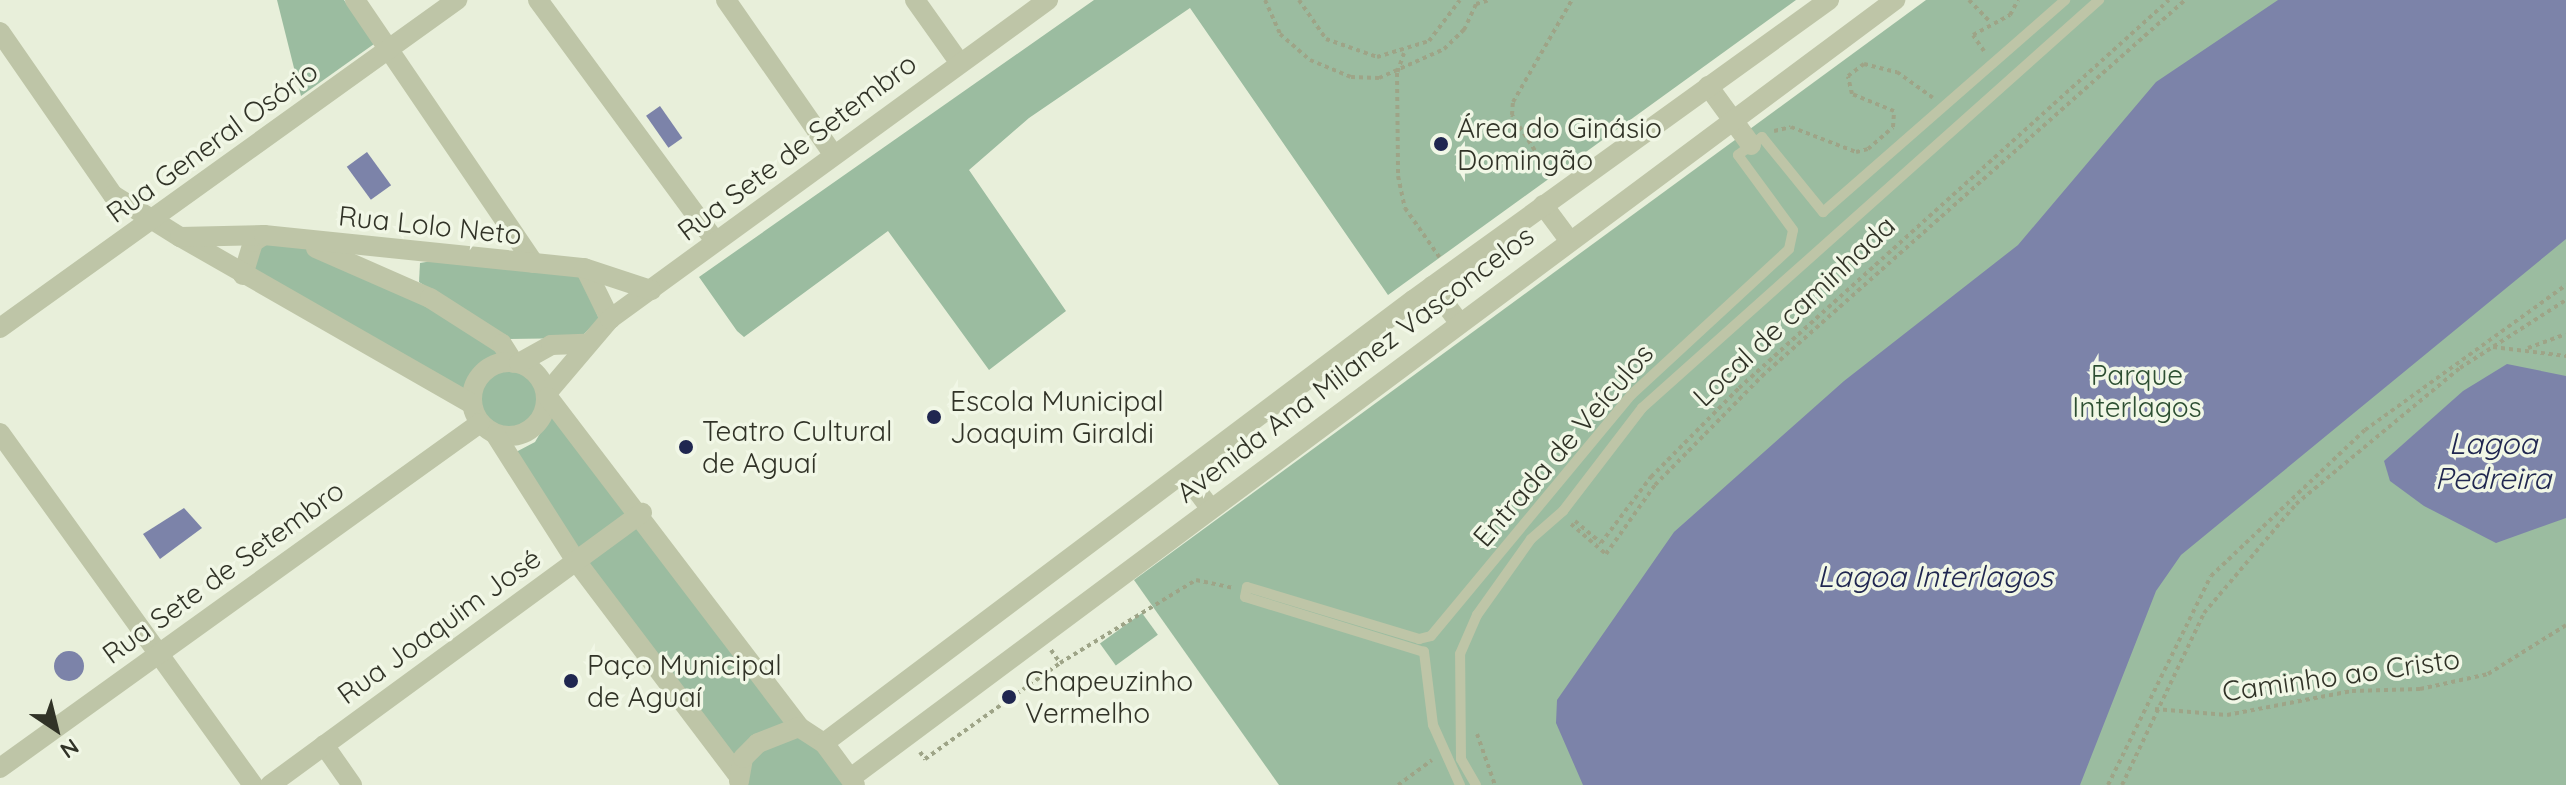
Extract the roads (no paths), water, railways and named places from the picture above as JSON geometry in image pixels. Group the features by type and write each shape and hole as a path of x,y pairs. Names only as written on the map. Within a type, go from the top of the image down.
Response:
{"street":[{"path":"355,0 534,263"},
{"name":"Rua General Osório","path":"0,328 457,0"},
{"path":"538,0 716,242"},
{"path":"726,0 831,151"},
{"path":"915,0 959,62"},
{"name":"Rua Sete de Setembro","path":"0,768 483,420 527,432 548,395 585,344 610,319 716,242 831,151 1048,0"},
{"name":"Avenida Ana Milanez Vasconcelos","path":"824,743 1432,286 1829,0"},
{"name":"Avenida Ana Milanez Vasconcelos","path":"853,781 908,734 1458,321 1895,0"},
{"path":"0,32 113,195 150,221 483,420 576,561 738,779 758,743 799,727"},
{"path":"1708,86 1751,145"},
{"path":"1543,205 1569,240"},
{"path":"243,275 253,242 264,235"},
{"name":"Rua Lolo Neto","path":"180,237 264,235 584,268 651,290"},
{"path":"299,240 430,298 502,344 548,395 642,513 799,727 824,743 853,781"},
{"path":"584,268 600,287 610,319"},
{"path":"1432,286 1458,321"},
{"path":"483,420 485,371 516,363 551,345 585,344"},
{"path":"0,433 253,785"},
{"path":"1184,473 1210,508"},
{"name":"Rua Joaquim José","path":"270,785 642,513"},
{"path":"324,745 352,785"}],"lane":[{"path":"1751,145 1762,137 1823,212 2065,0"},
{"name":"Entrada de Veículos","path":"1476,785 1461,759 1460,654 1477,615 1531,539 1563,511 1642,408 2099,0"},
{"name":"Entrada de Veículos","path":"1460,785 1441,753 1424,652 1246,592 1247,587 1419,639 1431,636 1631,395 1789,249 1793,230 1738,155 1751,145"}],"water":[{"name":"Lagoa Interlagos","path":"2278,0 2566,0 2566,239 2181,555 2156,591 2080,785 1583,785 1556,723 1557,700 1674,532 1844,381 2018,245 2156,82"},
{"path":"660,106 682,138 668,148 646,116"},
{"path":"367,152 391,185 371,200 347,167"},
{"name":"Lagoa Pedreira","path":"2507,364 2566,376 2566,518 2496,543 2424,506 2390,481 2384,461 2463,391"},
{"path":"184,508 202,528 160,559 143,534"},
{"path":"69,651 79,656 84,666 79,676 69,681 59,676 54,666 59,656"}],"place":[{"name":"Área do Ginásio Domingão","path":"1441,144"},
{"name":"Escola Municipal Joaquim Giraldi","path":"934,417"},
{"name":"Teatro Cultural de Aguaí","path":"686,447"},
{"name":"Paço Municipal de Aguaí","path":"571,681"},
{"name":"Chapeuzinho Vermelho","path":"1009,697"}],"park label":[{"name":"Parque Interlagos","path":"2137,391"}]}
